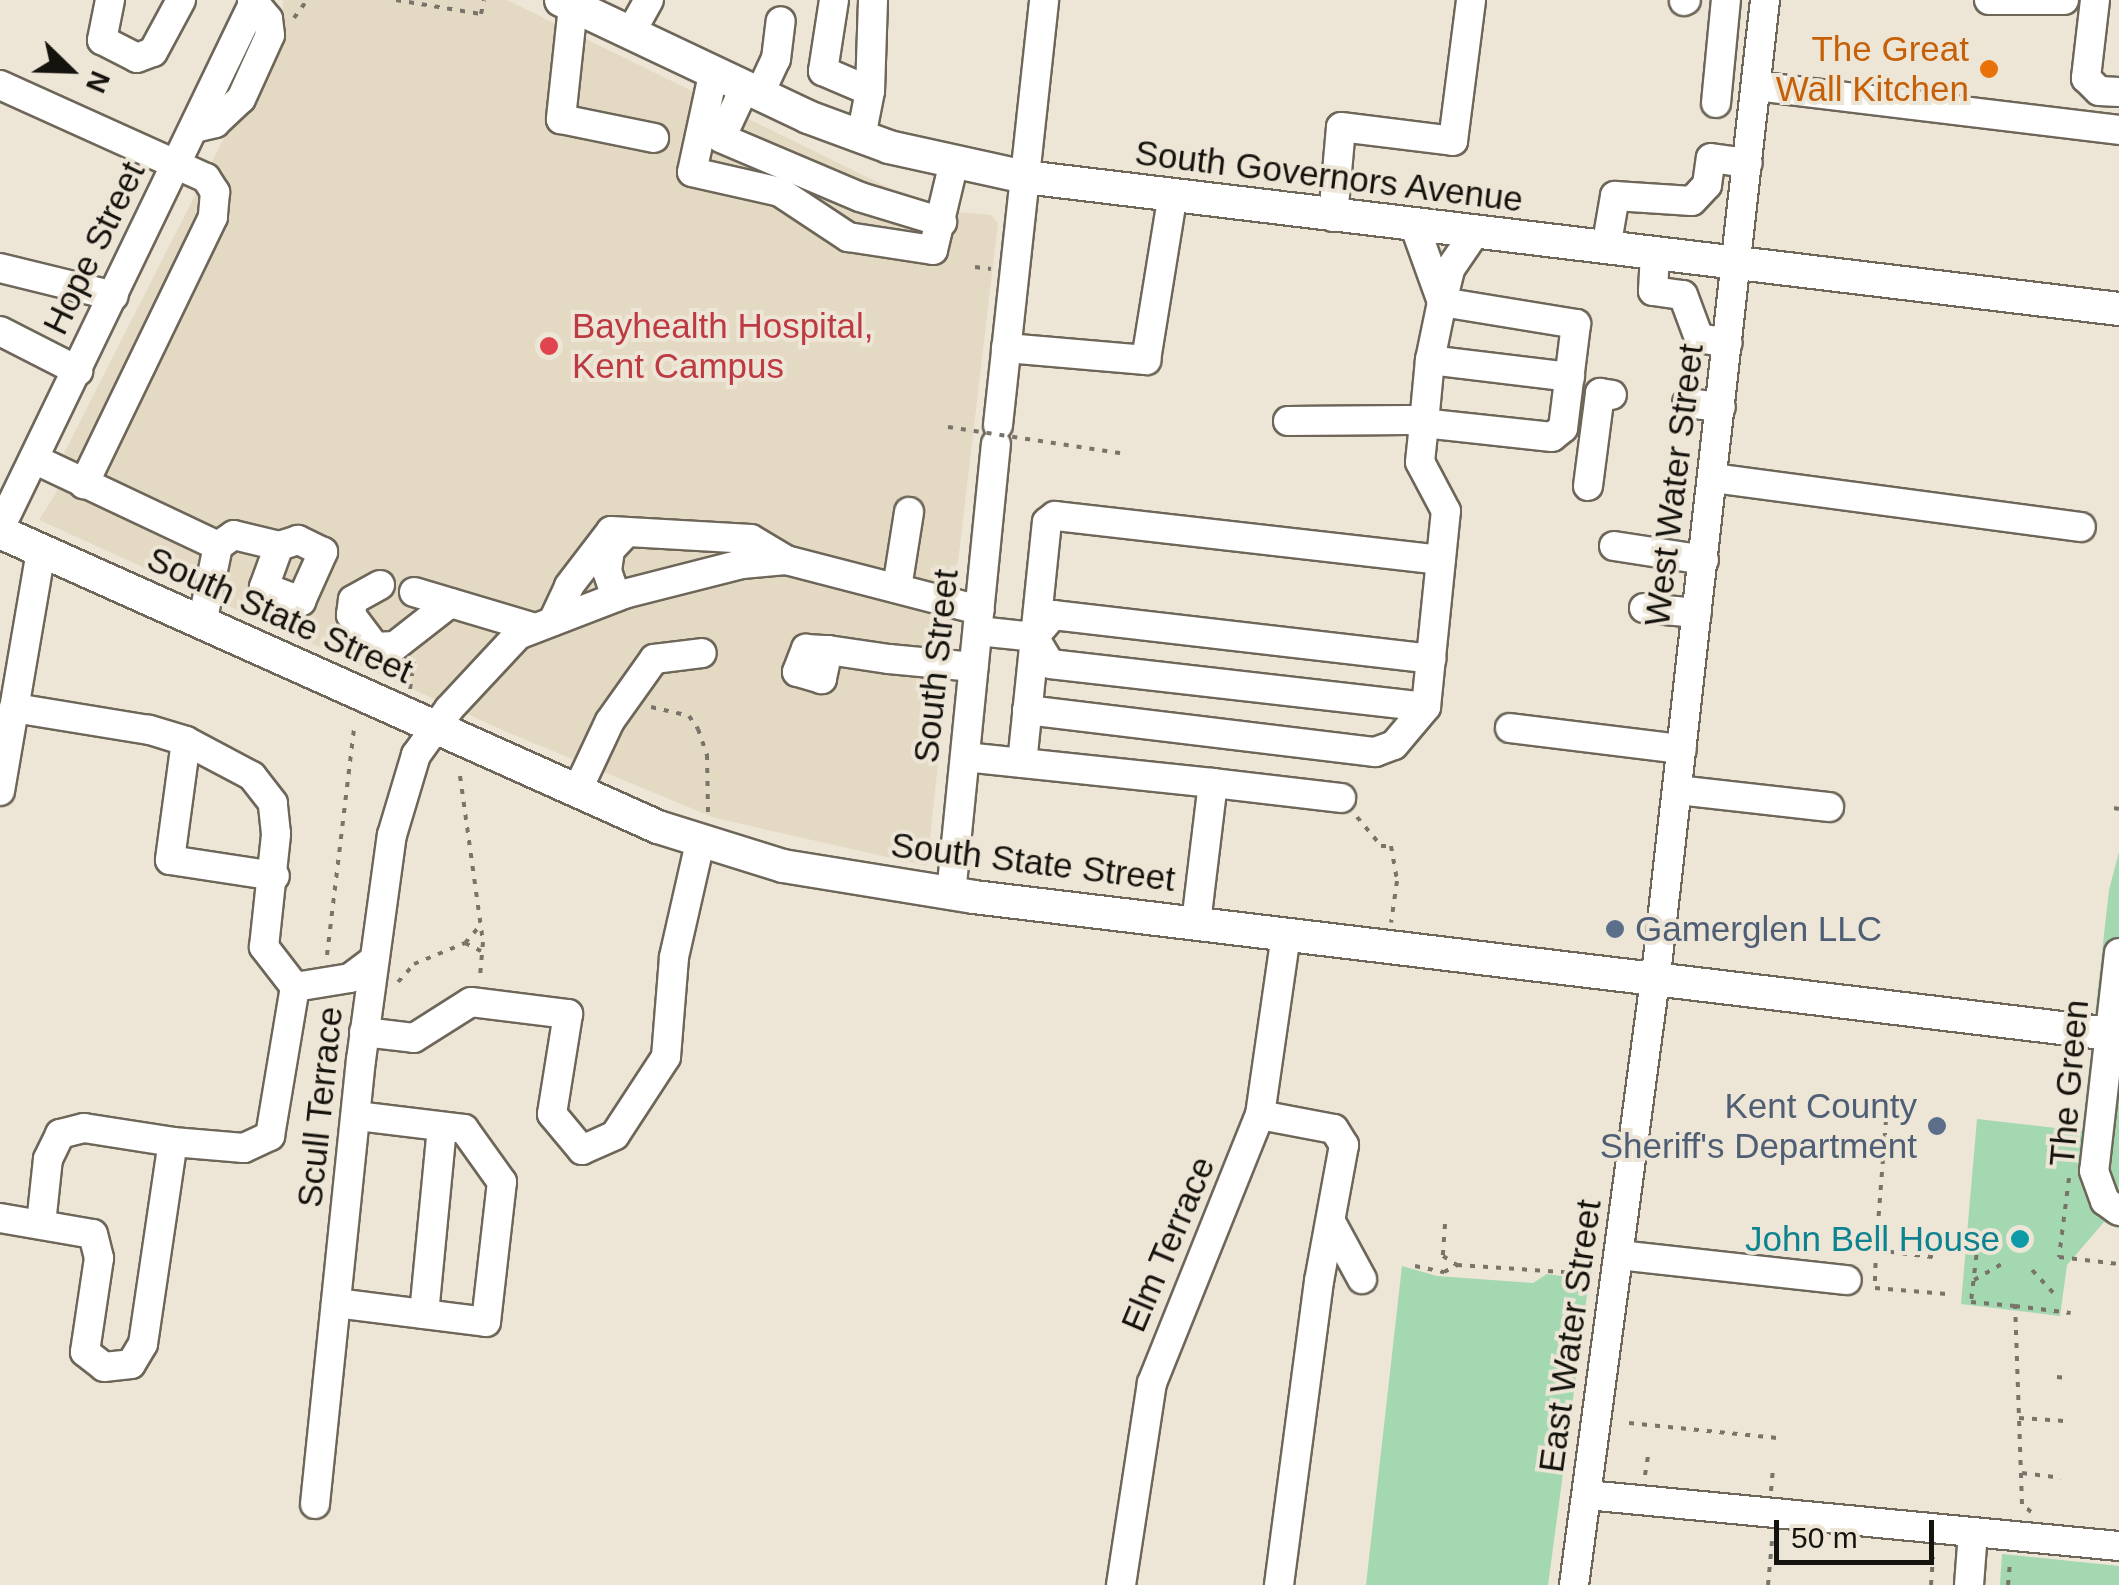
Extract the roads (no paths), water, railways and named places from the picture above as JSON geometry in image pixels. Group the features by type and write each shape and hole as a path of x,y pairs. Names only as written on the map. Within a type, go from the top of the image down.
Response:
{"main road":[{"name":"South Governors Avenue","path":"567,3 713,75 861,137 1025,178 1172,199 2119,309"},
{"name":"South State Street","path":"0,530 577,791 704,830 823,875 952,894 2114,1034"}],"street":[{"path":"110,0 102,40 137,58 153,52 181,0"},
{"name":"Hope Street","path":"0,530 254,0"},
{"path":"630,34 649,0"},
{"path":"834,0 823,71 870,92"},
{"path":"861,137 870,92 873,0"},
{"name":"South Street","path":"952,894 1044,0"},
{"path":"1333,217 1341,127 1453,140 1470,0"},
{"path":"1716,103 1726,0"},
{"path":"1757,0 1765,0"},
{"name":"West Water Street","path":"1656,978 1765,0"},
{"path":"1989,0 2064,0"},
{"path":"2095,0 2086,78 2098,91 2119,92"},
{"path":"567,3 560,119 654,138"},
{"path":"780,21 776,59 721,138 886,204 942,222"},
{"path":"713,75 692,172 780,192 814,219 857,238 933,250 954,162"},
{"path":"0,85 213,186 213,217 84,484"},
{"path":"1756,86 2119,130"},
{"path":"1606,248 1616,196 1692,200 1707,185 1712,158 1748,163"},
{"path":"1006,348 1146,360 1172,199"},
{"path":"857,238 876,226 886,204"},
{"path":"1415,227 1442,302"},
{"path":"1028,710 1375,752 1394,745 1426,707 1446,511 1420,462 1430,360 1450,270 1474,234"},
{"path":"1655,253 1653,291 1682,294 1698,338 1728,343"},
{"path":"0,268 114,296"},
{"path":"1288,422 1424,423 1552,437 1563,428 1576,324 1567,318 1442,302"},
{"path":"0,331 78,371"},
{"path":"1430,360 1570,377"},
{"path":"1588,486 1600,393 1612,394"},
{"path":"1687,403 1721,407"},
{"path":"34,458 218,546"},
{"path":"1713,478 2082,527"},
{"path":"896,588 909,512"},
{"path":"1022,763 1047,522 1055,516 1441,560"},
{"path":"544,625 596,546 611,531 751,539 786,560 896,588 1034,638 1050,664 1426,707"},
{"path":"616,597 606,571 610,550 626,533"},
{"path":"202,622 218,546 234,535 279,546"},
{"path":"1614,546 1704,560"},
{"path":"0,791 40,550"},
{"path":"414,592 544,625 616,597 742,564 786,560"},
{"path":"380,585 354,600 351,615 375,647 395,646 450,603"},
{"path":"1644,608 1698,613"},
{"path":"1034,638 1053,616 1431,659"},
{"name":"Scull Terrace","path":"315,1504 364,1032 392,835 416,755 518,635 544,625"},
{"path":"828,650 974,667"},
{"path":"577,791 610,721 654,658 702,653"},
{"path":"14,708 108,720 186,741 252,776 272,803 276,876 264,947 279,975 295,987 350,978 374,960"},
{"path":"1510,728 1682,749"},
{"path":"186,741 170,860 276,876"},
{"path":"965,757 1212,783 1347,805"},
{"path":"1196,923 1212,783"},
{"path":"1677,790 1830,807"},
{"path":"364,1032 414,1038 472,1002 568,1014 552,1114 582,1150 614,1134 666,1057 674,958 704,830"},
{"name":"Elm Terrace","path":"1121,1585 1152,1383 1260,1115 1286,934"},
{"name":"The Green","path":"2119,953 2114,1034 2094,1170 2105,1201 2119,1210"},
{"name":"East Water Street","path":"1574,1585 1656,978"},
{"path":"42,1224 48,1159 60,1134 84,1128 244,1148 270,1136 295,987"},
{"path":"1260,1115 1334,1129 1342,1137 1279,1585"},
{"path":"336,1303 486,1322 502,1182 464,1130 356,1116"},
{"path":"424,1314 442,1127"},
{"path":"0,1218 78,1230 98,1242 85,1352 104,1367 131,1364 143,1344 174,1142"},
{"path":"1331,1222 1362,1278"},
{"path":"1619,1255 1847,1280"},
{"path":"1587,1495 2119,1546"},
{"path":"1969,1585 1972,1532"}],"place":[{"name":"The Great Wall Kitchen","path":"1989,69"},
{"name":"Bayhealth Hospital, Kent Campus","path":"549,346"},
{"name":"Gamerglen LLC","path":"1615,929"},
{"name":"Kent County Sheriff's Department","path":"1937,1126"},
{"name":"John Bell House","path":"2020,1239"}]}
